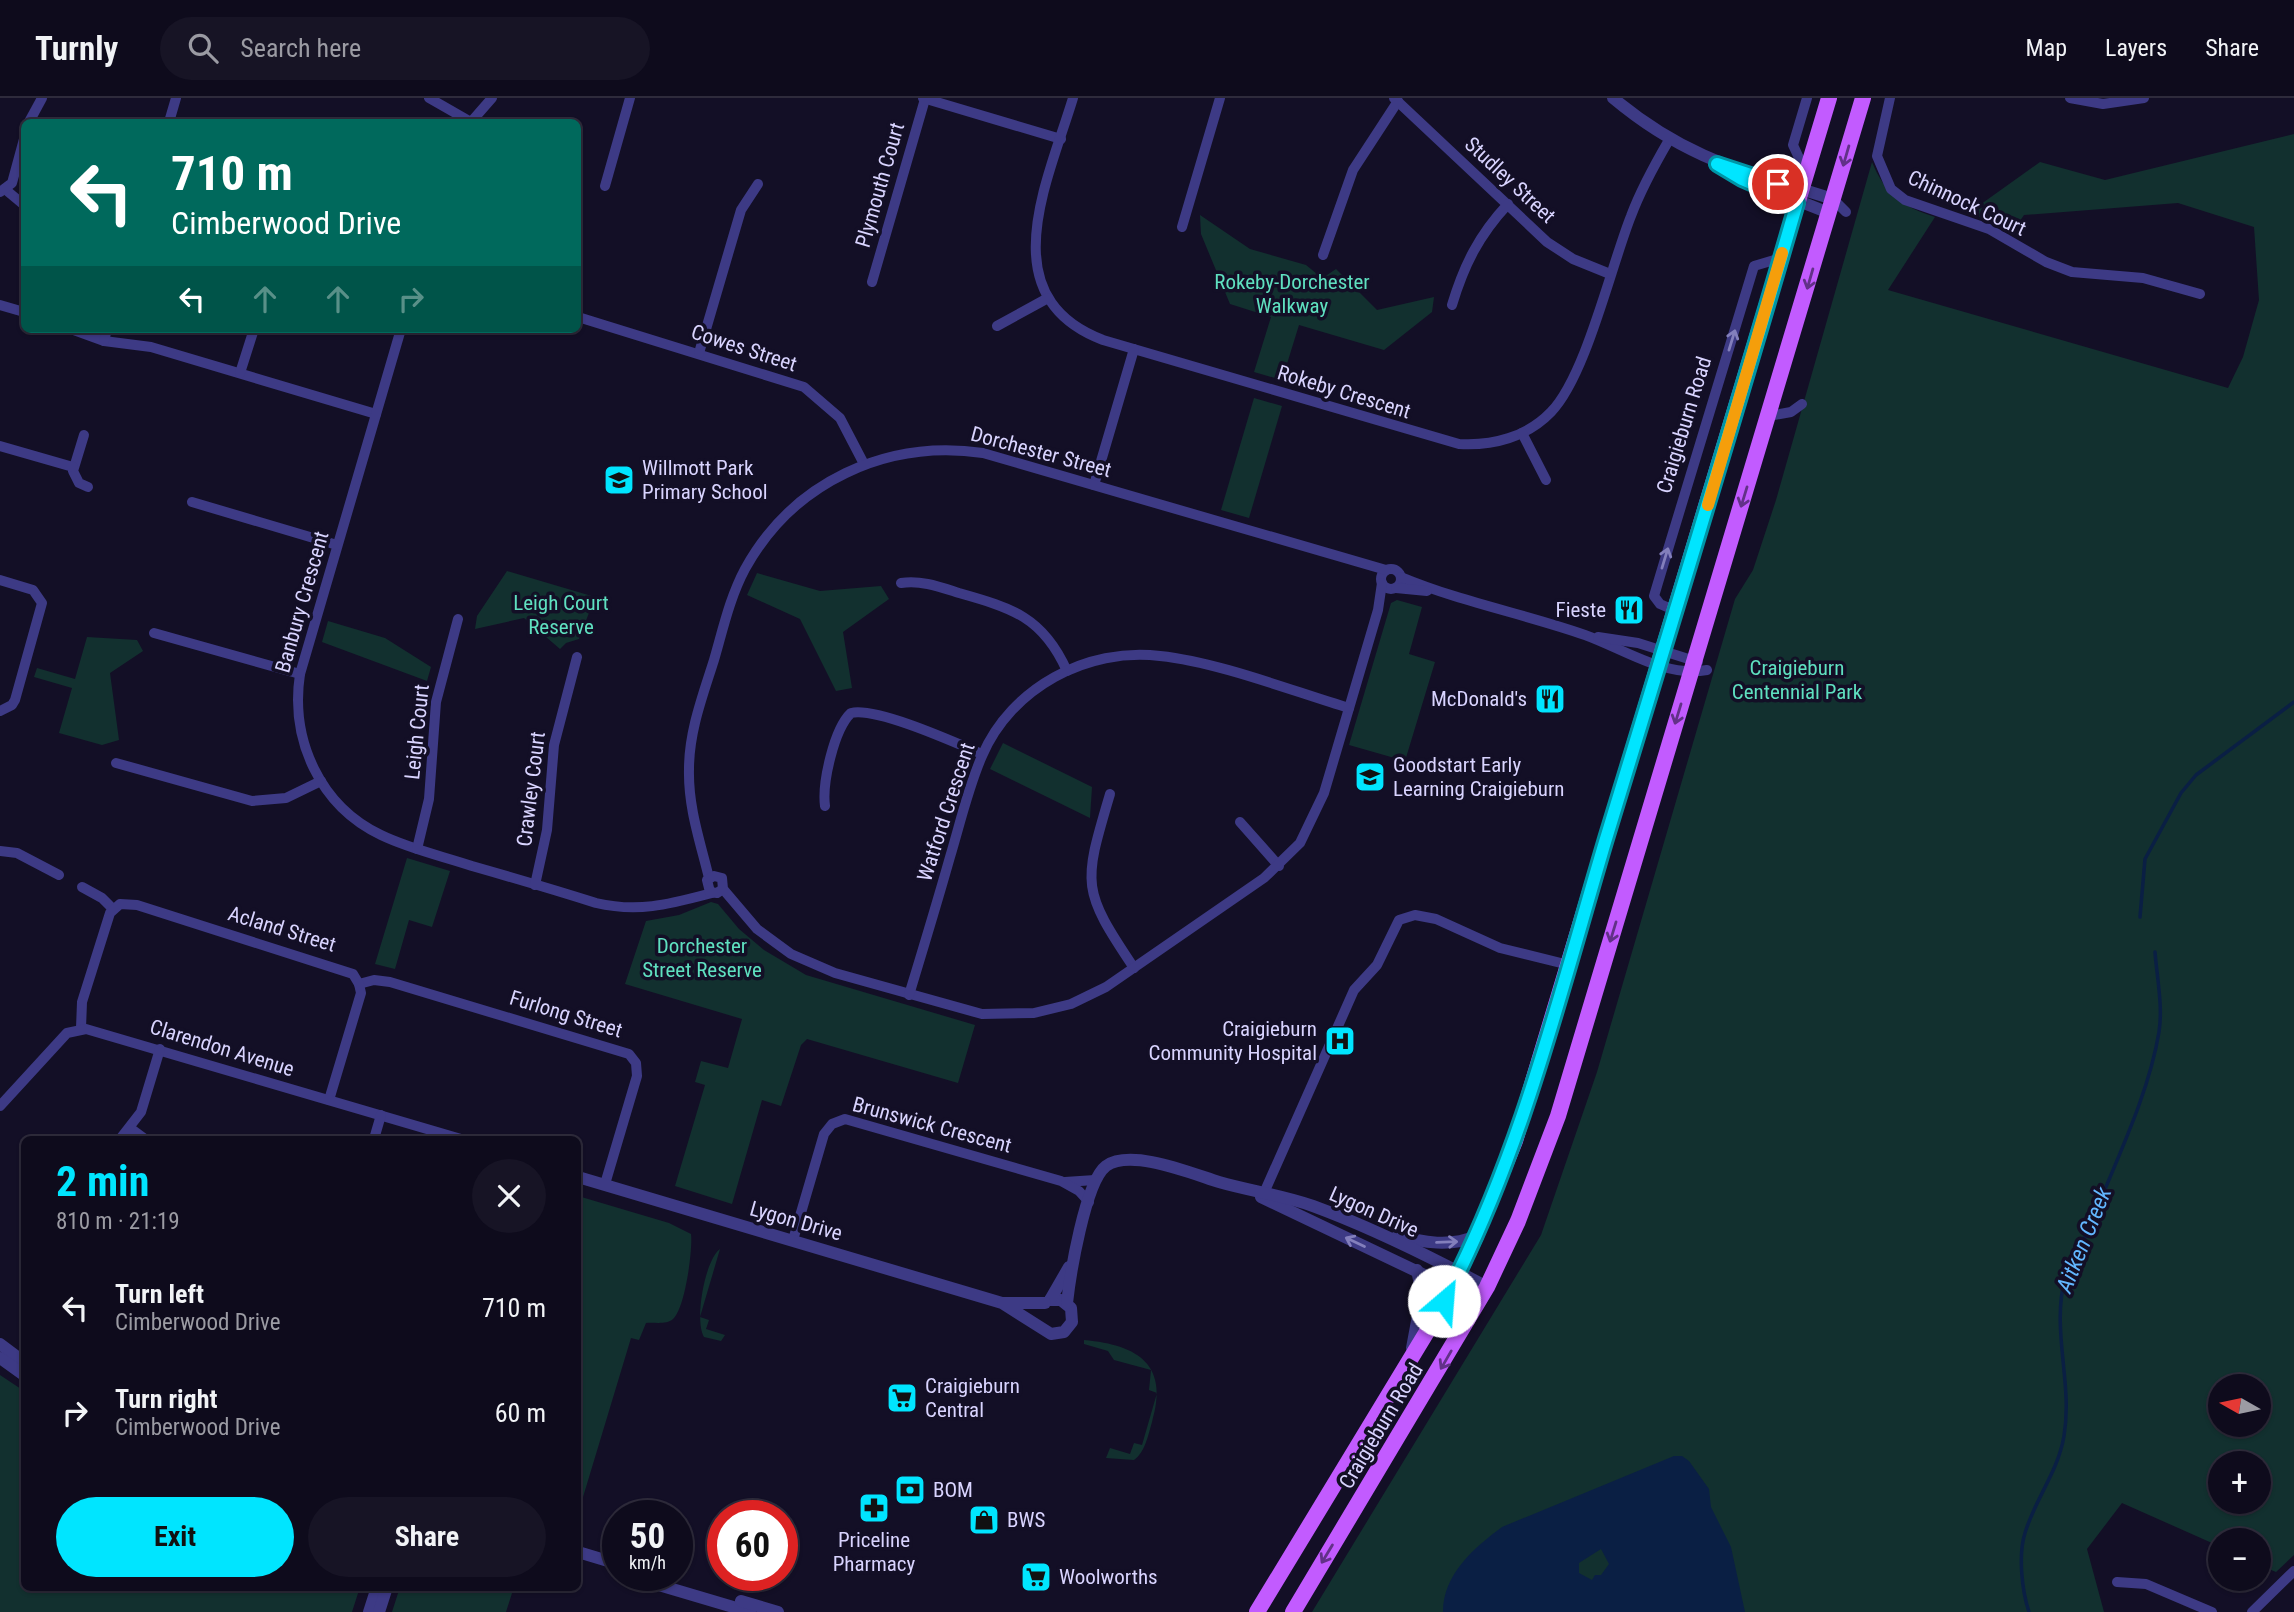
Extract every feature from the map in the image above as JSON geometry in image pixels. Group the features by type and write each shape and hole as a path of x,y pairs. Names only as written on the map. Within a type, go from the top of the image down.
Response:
{"main road":[{"name":"Craigieburn Road","path":"1257,1612 1452,1287 1515,1141 1663,657 1829,98"},
{"name":"Craigieburn Road","path":"1293,1612 1483,1294 1518,1221 1558,1116 1863,98"}],"street":[{"path":"31,119 42,98"},
{"path":"170,119 176,98"},
{"path":"429,98 466,119"},
{"path":"474,119 492,98"},
{"path":"605,186 630,98"},
{"path":"924,98 1061,139"},
{"name":"Plymouth Court","path":"872,282 924,98"},
{"name":"Rokeby Crescent","path":"1073,98 1035,228 1036,267 1048,298 1063,316 1080,330 1134,349 1449,443 1484,444 1522,433 1552,411 1566,391 1639,197 1669,140"},
{"path":"1182,227 1220,98"},
{"path":"1613,98 1669,140 1717,164 1831,206"},
{"path":"1806,173 1793,145 1807,98"},
{"name":"Chinnock Court","path":"1890,98 1877,156 1891,189 1905,200 1989,229 2046,262 2072,272 2143,278 2200,294"},
{"path":"2070,98 2103,104 2144,98"},
{"path":"1323,255 1353,170 1396,100"},
{"name":"Studley Street","path":"1396,100 1560,251 1610,274"},
{"path":"21,150 12,183 3,191 21,203"},
{"path":"699,353 741,210 758,184"},
{"path":"1452,305 1472,251 1488,225 1508,204"},
{"name":"Craigieburn Road","path":"1676,611 1660,604 1654,596 1754,266 1781,258"},
{"path":"997,326 1048,298"},
{"path":"0,305 21,311"},
{"name":"Cowes Street","path":"581,318 796,383 815,394 847,428 864,464"},
{"path":"82,333 104,341 151,347 376,414"},
{"path":"104,341 106,333"},
{"path":"240,373 253,333"},
{"name":"Banbury Crescent","path":"400,333 300,674 298,720 308,757 321,781 339,805 366,827 417,849 619,908 666,906 714,886"},
{"path":"1094,485 1134,349"},
{"path":"1769,416 1791,412 1802,404"},
{"path":"1522,433 1546,481"},
{"path":"85,435 73,467 76,480 89,487"},
{"path":"0,446 73,467"},
{"name":"Dorchester Street","path":"1438,591 1387,581 1359,564 1000,457 965,451 914,452 864,464 829,481 792,508 756,551 738,584 690,747 691,808 714,886 775,943 812,964 909,995 982,1014 1034,1013 1088,997 1134,968 1279,866 1300,843 1317,812 1387,581 1396,569 1401,577 1438,591 1693,666"},
{"path":"192,502 337,545"},
{"path":"1387,581 1401,577"},
{"path":"0,580 33,590 42,603 15,700 8,709 0,711"},
{"path":"901,583 929,584 1023,615 1054,644 1067,671"},
{"name":"Leigh Court","path":"417,849 429,799 436,702 458,619"},
{"path":"154,633 300,674"},
{"name":"Watford Crescent","path":"909,995 982,754 998,728 1020,702 1067,671 1105,658 1158,655 1189,661 1349,708"},
{"name":"Crawley Court","path":"535,884 547,830 554,745 577,657"},
{"path":"825,806 826,777 842,726 851,713 864,712 908,725 982,754"},
{"path":"116,763 252,801 286,798 321,781"},
{"path":"1110,794 1094,849 1090,885 1097,910 1134,968"},
{"path":"1240,822 1279,866"},
{"path":"0,851 17,853 59,875"},
{"path":"0,1106 67,1033 81,1028 82,1002 113,909 102,898 82,887"},
{"name":"Acland Street","path":"113,909 130,904 228,932 344,969 359,984"},
{"path":"1264,1193 1354,990 1377,965 1395,926 1403,918 1422,915 1500,948 1569,965"},
{"name":"Furlong Street","path":"359,984 374,980 390,982 629,1054 636,1063 637,1076 605,1184"},
{"path":"329,1100 360,997 359,984"},
{"name":"Clarendon Avenue","path":"81,1028 451,1136"},
{"path":"123,1136 144,1105 160,1049"},
{"path":"375,1136 381,1115"},
{"name":"Brunswick Crescent","path":"793,1240 824,1134 840,1119 855,1120 1061,1181 1079,1191 1089,1202"},
{"path":"130,1128 141,1136"},
{"name":"Lygon Drive","path":"1096,1180 1107,1166 1133,1160 1161,1165 1311,1206 1391,1238 1460,1272 1483,1294"},
{"name":"Lygon Drive","path":"581,1178 1002,1303 1040,1325"},
{"path":"1072,1260 1048,1302 1039,1312 1040,1325 1051,1334 1070,1328 1073,1313 1067,1303 1072,1260 1096,1180"},
{"name":"Brunswick Crescent","path":"1061,1181 1096,1180"},
{"name":"Lygon Drive","path":"1239,1188 1452,1287 1483,1294"},
{"path":"1311,1206 1412,1239 1466,1241 1476,1236"},
{"path":"1405,1369 1420,1316 1422,1285 1417,1270"},
{"path":"1048,1302 1067,1303"},
{"name":"Lygon Drive","path":"1002,1303 1048,1302"},
{"path":"0,1344 21,1360"},
{"path":"0,1358 21,1373"},
{"path":"581,1553 602,1559"},
{"path":"581,1563 602,1569"},
{"path":"2252,1612 2294,1571"},
{"path":"2117,1582 2146,1584 2212,1612"},
{"path":"693,1587 778,1612"},
{"path":"369,1612 376,1591"},
{"path":"379,1612 386,1591"},
{"path":"679,1591 750,1612"}],"green space":[{"name":"Craigieburn Centennial Park","path":"2294,134 2294,1555 2276,1572 2271,1570 2271,1528 2208,1528 2208,1541 2122,1503 2087,1549 2104,1612 1312,1612 1541,1235 1597,1072 1735,599 1753,570 1776,500 1872,162 1883,183 1896,198 1913,209 1935,217 1888,290 2228,388 2243,357 2259,300 2254,227 2178,203 2024,215 2011,234 1970,212 2040,162 2105,180"},
{"name":"Rokeby-Dorchester Walkway","path":"1200,215 1250,249 1306,265 1317,274 1327,275 1336,269 1377,310 1434,297 1432,312 1384,350 1299,325 1282,380 1254,372 1271,317 1230,304 1201,234"},
{"path":"1254,398 1282,406 1249,518 1221,510"},
{"name":"Leigh Court Reserve","path":"507,571 595,597 579,639 566,643 560,649 524,618 475,629 477,616"},
{"path":"757,573 820,591 881,586 889,599 843,632 852,688 836,691 800,619 747,595"},
{"path":"1397,600 1422,607 1409,654 1435,662 1405,761 1349,745 1391,603"},
{"path":"328,621 385,638 431,667 427,681 322,642"},
{"path":"87,637 137,640 143,651 110,673 119,740 102,745 59,733 72,688 34,677 37,668 75,679"},
{"path":"1003,743 1092,787 1090,818 990,769"},
{"path":"407,858 450,871 432,927 409,920 395,969 375,964"},
{"name":"Dorchester Street Reserve","path":"711,902 718,904 739,929 764,950 806,975 975,1025 958,1083 807,1039 801,1045 781,1106 762,1100 732,1204 675,1186 705,1085 695,1082 701,1061 728,1068 742,1019 625,984 646,921 679,915"},
{"path":"581,1197 669,1223 691,1234 687,1278 677,1313 667,1322 646,1323 639,1340 631,1338 581,1504"},
{"path":"720,1249 700,1316 706,1277"},
{"path":"700,1317 709,1320 706,1329 725,1335 721,1341 704,1337"},
{"path":"1084,1340 1121,1347 1135,1353 1151,1370 1114,1360 1108,1351 1084,1344"},
{"path":"1151,1370 1156,1386 1156,1393 1149,1390"},
{"path":"0,1375 21,1389 21,1591 359,1591 352,1612 0,1612"},
{"path":"1156,1395 1152,1422 1138,1457 1134,1460 1106,1458 1110,1448 1130,1454 1134,1443 1142,1445"},
{"path":"399,1591 513,1591 506,1612 392,1612"}],"water":[{"path":"1674,1456 1682,1456 1689,1461 1709,1489 1711,1507 1731,1547 1745,1612 1443,1612 1444,1598 1454,1574 1471,1553 1502,1527","holes":["1601,1549 1609,1564 1601,1575 1595,1575 1592,1580 1579,1573 1579,1563"]}],"waterway":[{"name":"Aitken Creek","path":"2140,917 2145,859 2181,793 2196,775 2294,702"},
{"name":"Aitken Creek","path":"2029,1612 2022,1573 2023,1542 2029,1521 2057,1462 2064,1436 2066,1396 2061,1298 2070,1265 2087,1233 2129,1130 2154,1057 2160,1012 2155,952"}],"slow traffic":[{"path":"1708,505 1782,253"}],"place":[{"name":"Willmott Park Primary School","path":"619,480"},
{"name":"Fieste","path":"1629,610"},
{"name":"McDonald's","path":"1550,699"},
{"name":"Goodstart Early Learning Craigieburn","path":"1370,777"},
{"name":"Craigieburn Community Hospital","path":"1340,1041"},
{"name":"Craigieburn Central","path":"902,1398"},
{"name":"BOM","path":"910,1490"},
{"name":"Priceline Pharmacy","path":"874,1508"},
{"name":"BWS","path":"984,1520"},
{"name":"Woolworths","path":"1036,1577"}],"route":[{"path":"1444,1301 1476,1236 1515,1141 1661,664 1797,203 1742,179 1717,164 1778,184"}]}
